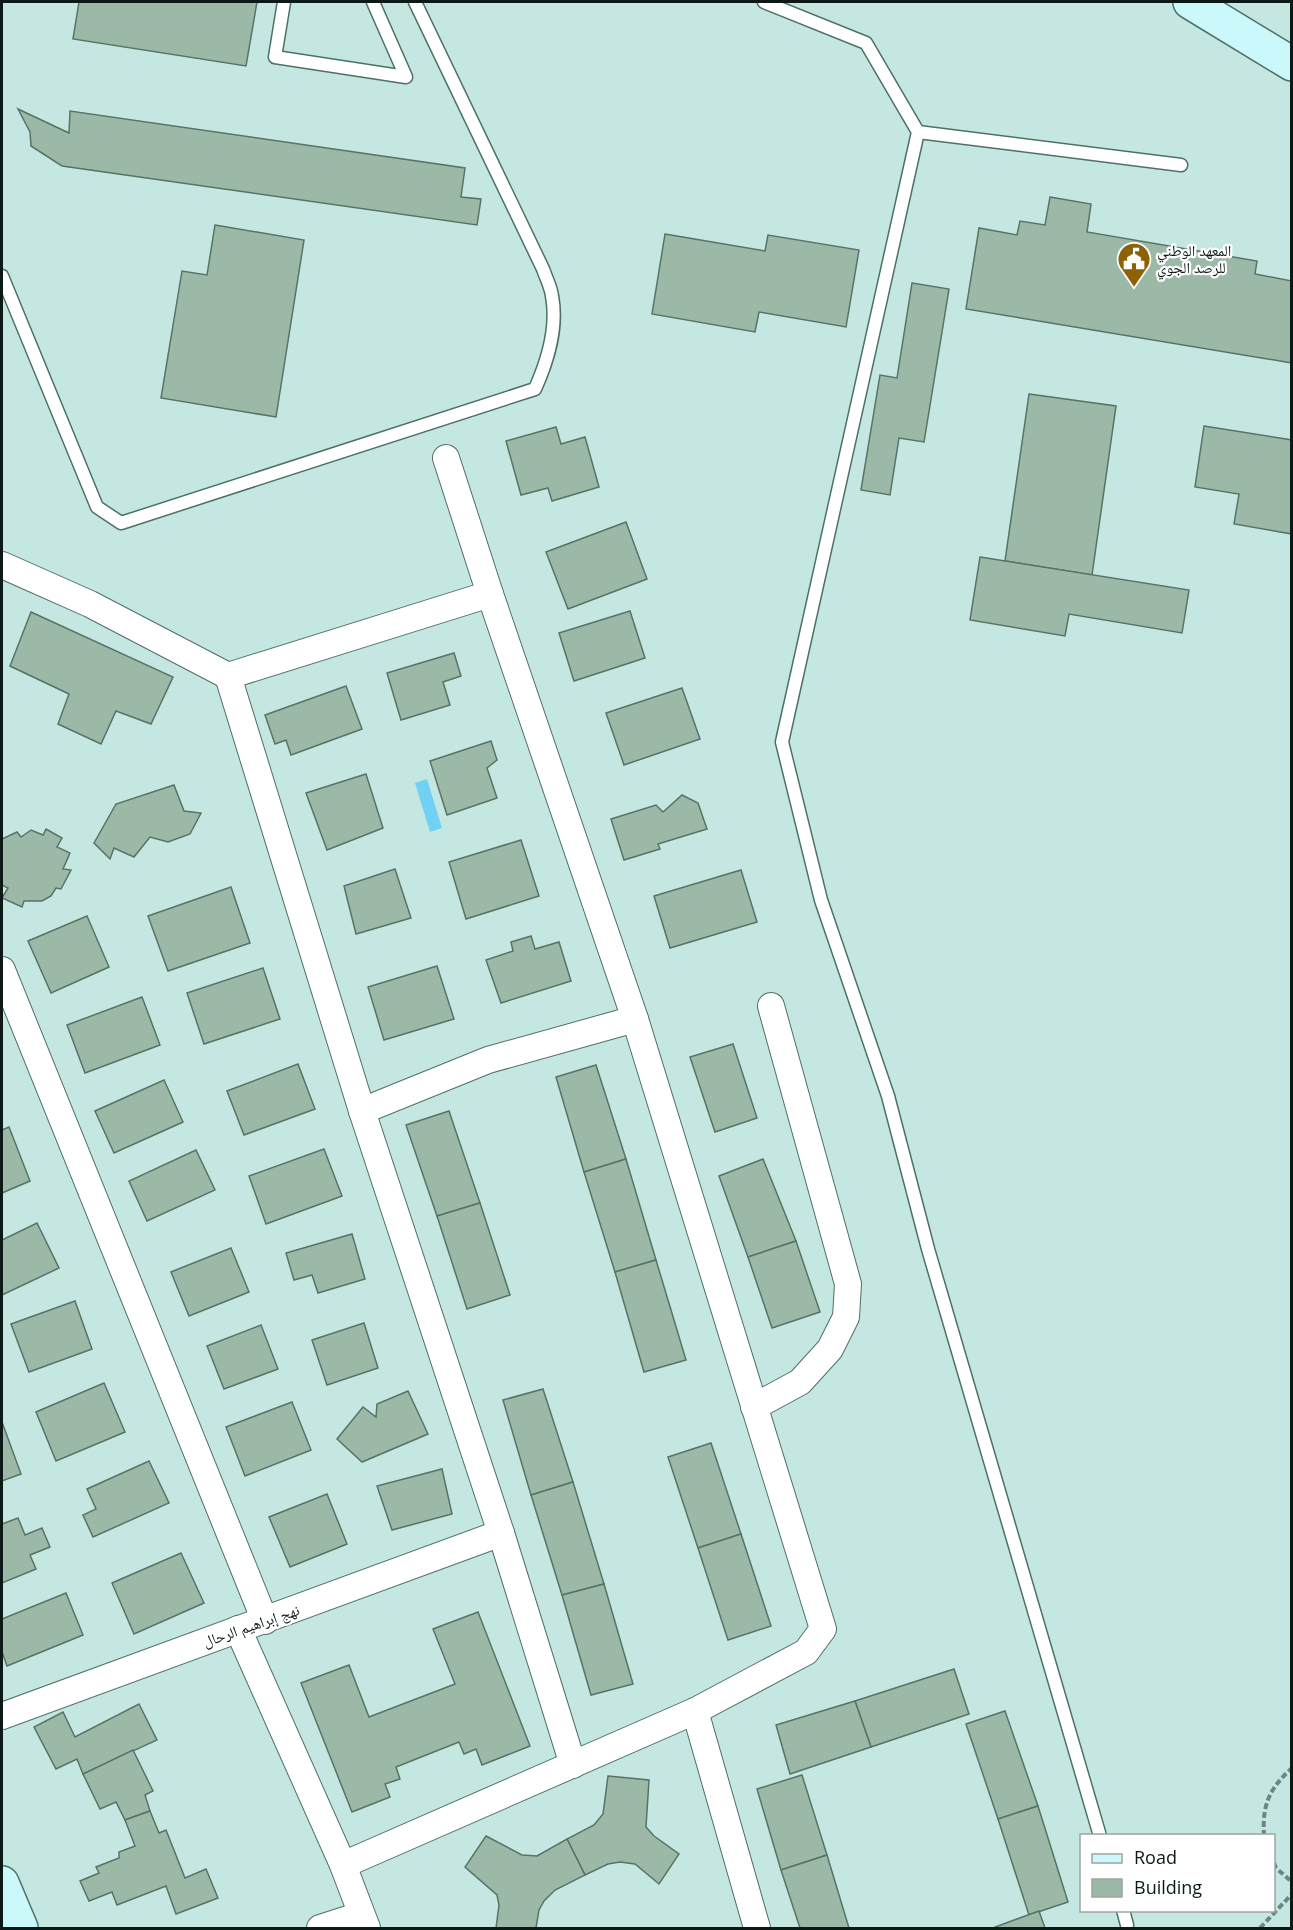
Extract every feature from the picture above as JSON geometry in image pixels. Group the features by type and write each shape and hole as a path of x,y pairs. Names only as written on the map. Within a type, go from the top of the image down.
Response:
{"street":[{"path":"1199,6 1292,64"},
{"path":"1199,6 1292,84"},
{"path":"343,1866 695,1712 806,1652 823,1629 635,1018 490,594 446,458"},
{"path":"2,565 90,604 228,676 490,594"},
{"path":"228,676 362,1111 501,1533 573,1765"},
{"path":"2,970 265,1621"},
{"path":"754,1407 800,1382 830,1349 846,1317 848,1284 771,1006"},
{"path":"362,1111 488,1060 635,1018"},
{"name":"نهج إبراهيم الرحال","path":"2,1716 501,1533"},
{"path":"238,1629 343,1866 363,1922 320,1929"},
{"path":"695,1712 757,1929"},
{"path":"2,1883 21,1929"}],"lane":[{"path":"284,2 275,57 406,77 373,2"},
{"path":"2,276 97,507 121,523 535,389 545,367 553,338 552,296 543,269 415,2"},
{"path":"764,2 866,43 918,132 782,742 821,900 888,1096 931,1261 1099,1834"},
{"path":"918,132 1180,165"},
{"path":"1123,1912 1127,1925"}],"path":[{"path":"1264,1834 1263,1815 1272,1789 1292,1768"},
{"path":"1275,1866 1292,1882"},
{"path":"1260,1929 1292,1894"}],"water":[{"path":"427,779 442,828 430,832 415,783"}],"building":[{"path":"79,2 257,2 246,66 73,39"},
{"path":"18,109 69,133 70,111 465,168 461,197 481,199 477,225 62,166 31,146 30,132"},
{"path":"1050,197 1091,204 1087,232 1257,261 1255,274 1292,281 1292,363 966,309 979,228 1017,235 1020,221 1045,225"},
{"path":"215,225 304,240 276,417 161,398 182,271 207,275"},
{"path":"665,234 765,251 768,235 859,250 846,327 759,312 755,332 652,314"},
{"path":"912,283 949,289 924,442 899,438 890,495 861,490 880,375 897,378"},
{"path":"1029,394 1116,406 1092,575 1005,561"},
{"path":"1204,426 1292,440 1292,534 1234,524 1239,494 1195,487"},
{"path":"556,427 561,444 585,437 599,487 552,501 548,488 521,495 506,441"},
{"path":"626,522 647,579 568,609 546,552"},
{"path":"980,557 1189,590 1182,633 1069,614 1065,636 970,620"},
{"path":"630,611 645,658 574,681 559,633"},
{"path":"31,612 173,677 151,724 116,711 101,744 58,724 69,694 10,666"},
{"path":"454,653 461,676 443,682 450,705 401,720 387,673"},
{"path":"346,686 362,729 291,755 286,740 275,744 265,715"},
{"path":"682,688 700,739 624,765 606,713"},
{"path":"491,741 497,760 487,768 497,798 447,815 430,761"},
{"path":"366,774 383,828 327,850 306,793"},
{"path":"174,785 184,811 201,813 190,834 168,842 150,837 134,857 114,848 110,859 94,843 116,804"},
{"path":"682,795 698,803 707,829 658,844 660,849 624,860 611,819 656,805 663,812"},
{"path":"46,829 62,838 57,847 70,853 63,869 71,870 61,889 56,888 51,896 42,901 24,901 22,907 2,898 8,888 2,885 2,839 17,832 21,837 31,830 43,835"},
{"path":"521,840 539,896 466,919 449,862"},
{"path":"395,869 411,918 356,934 344,886"},
{"path":"741,870 757,922 670,948 654,896"},
{"path":"231,887 250,943 168,971 148,916"},
{"path":"87,916 109,967 51,993 28,941"},
{"path":"531,936 535,949 559,942 571,981 501,1003 486,960 513,951 511,942"},
{"path":"437,966 454,1019 384,1040 368,987"},
{"path":"263,968 280,1019 204,1044 187,993"},
{"path":"142,997 160,1045 85,1073 67,1025"},
{"path":"733,1044 757,1118 715,1132 690,1057"},
{"path":"298,1064 315,1109 244,1135 227,1091"},
{"path":"596,1065 626,1159 584,1172 556,1077"},
{"path":"164,1080 183,1122 114,1153 95,1111"},
{"path":"449,1111 480,1203 437,1216 406,1125"},
{"path":"9,1127 30,1181 2,1193 2,1130"},
{"path":"324,1149 342,1196 266,1224 249,1176"},
{"path":"196,1150 215,1190 147,1221 129,1181"},
{"path":"626,1159 656,1260 615,1272 584,1172"},
{"path":"763,1159 796,1241 748,1257 719,1176"},
{"path":"480,1203 510,1295 467,1309 437,1216"},
{"path":"37,1223 59,1268 2,1295 2,1240"},
{"path":"352,1234 365,1279 318,1293 312,1275 294,1280 286,1253"},
{"path":"796,1241 820,1312 772,1328 748,1257"},
{"path":"231,1248 249,1292 189,1316 171,1272"},
{"path":"656,1260 686,1360 644,1372 615,1272"},
{"path":"75,1301 92,1349 29,1372 11,1324"},
{"path":"364,1323 378,1368 327,1385 312,1340"},
{"path":"261,1325 278,1369 224,1389 207,1346"},
{"path":"104,1383 125,1432 56,1461 36,1412"},
{"path":"543,1389 573,1482 531,1495 503,1400"},
{"path":"408,1391 428,1434 362,1462 337,1439 363,1407 376,1417 377,1404"},
{"path":"292,1402 311,1450 245,1476 226,1427"},
{"path":"2,1422 21,1474 2,1481"},
{"path":"711,1443 741,1534 698,1548 668,1457"},
{"path":"149,1461 169,1503 93,1537 83,1515 96,1509 87,1489"},
{"path":"442,1469 452,1514 392,1530 377,1486"},
{"path":"573,1482 604,1584 562,1595 531,1495"},
{"path":"327,1494 347,1544 290,1567 269,1517"},
{"path":"18,1518 25,1535 42,1528 50,1547 30,1555 36,1569 2,1583 2,1524"},
{"path":"741,1534 771,1626 728,1640 698,1548"},
{"path":"181,1553 204,1603 134,1634 112,1583"},
{"path":"604,1584 633,1684 591,1695 562,1595"},
{"path":"66,1593 83,1635 7,1666 2,1652 2,1619"},
{"path":"478,1612 530,1746 482,1765 476,1749 464,1754 459,1742 396,1767 400,1779 385,1784 390,1797 352,1812 301,1683 349,1665 369,1717 455,1684 433,1629"},
{"path":"954,1669 969,1714 871,1747 855,1701"},
{"path":"855,1701 871,1747 790,1774 776,1725"},
{"path":"139,1704 157,1740 83,1774 77,1759 56,1769 34,1727 63,1712 75,1737"},
{"path":"1005,1711 1038,1806 998,1819 966,1724"},
{"path":"133,1750 153,1791 145,1795 150,1811 125,1820 116,1802 100,1809 83,1774"},
{"path":"802,1775 827,1855 781,1870 757,1789"},
{"path":"608,1776 649,1780 646,1827 654,1836 679,1854 659,1884 635,1864 620,1862 608,1864 585,1875 567,1839 594,1825 603,1814"},
{"path":"1038,1806 1068,1902 1029,1915 998,1819"},
{"path":"150,1811 159,1833 166,1830 185,1878 206,1869 218,1898 176,1914 166,1886 117,1905 112,1892 89,1901 80,1881 99,1873 96,1867 119,1858 119,1852 135,1846 125,1820"},
{"path":"486,1836 522,1855 537,1856 567,1839 585,1875 555,1890 544,1901 539,1910 536,1928 496,1928 499,1905 497,1895 465,1867"},
{"path":"827,1855 849,1928 800,1928 781,1870"},
{"path":"1039,1911 1045,1928 995,1928 995,1927"}],"place":[{"name":"المعهد الوطني للرصد الجوي","path":"1134,288"}]}
